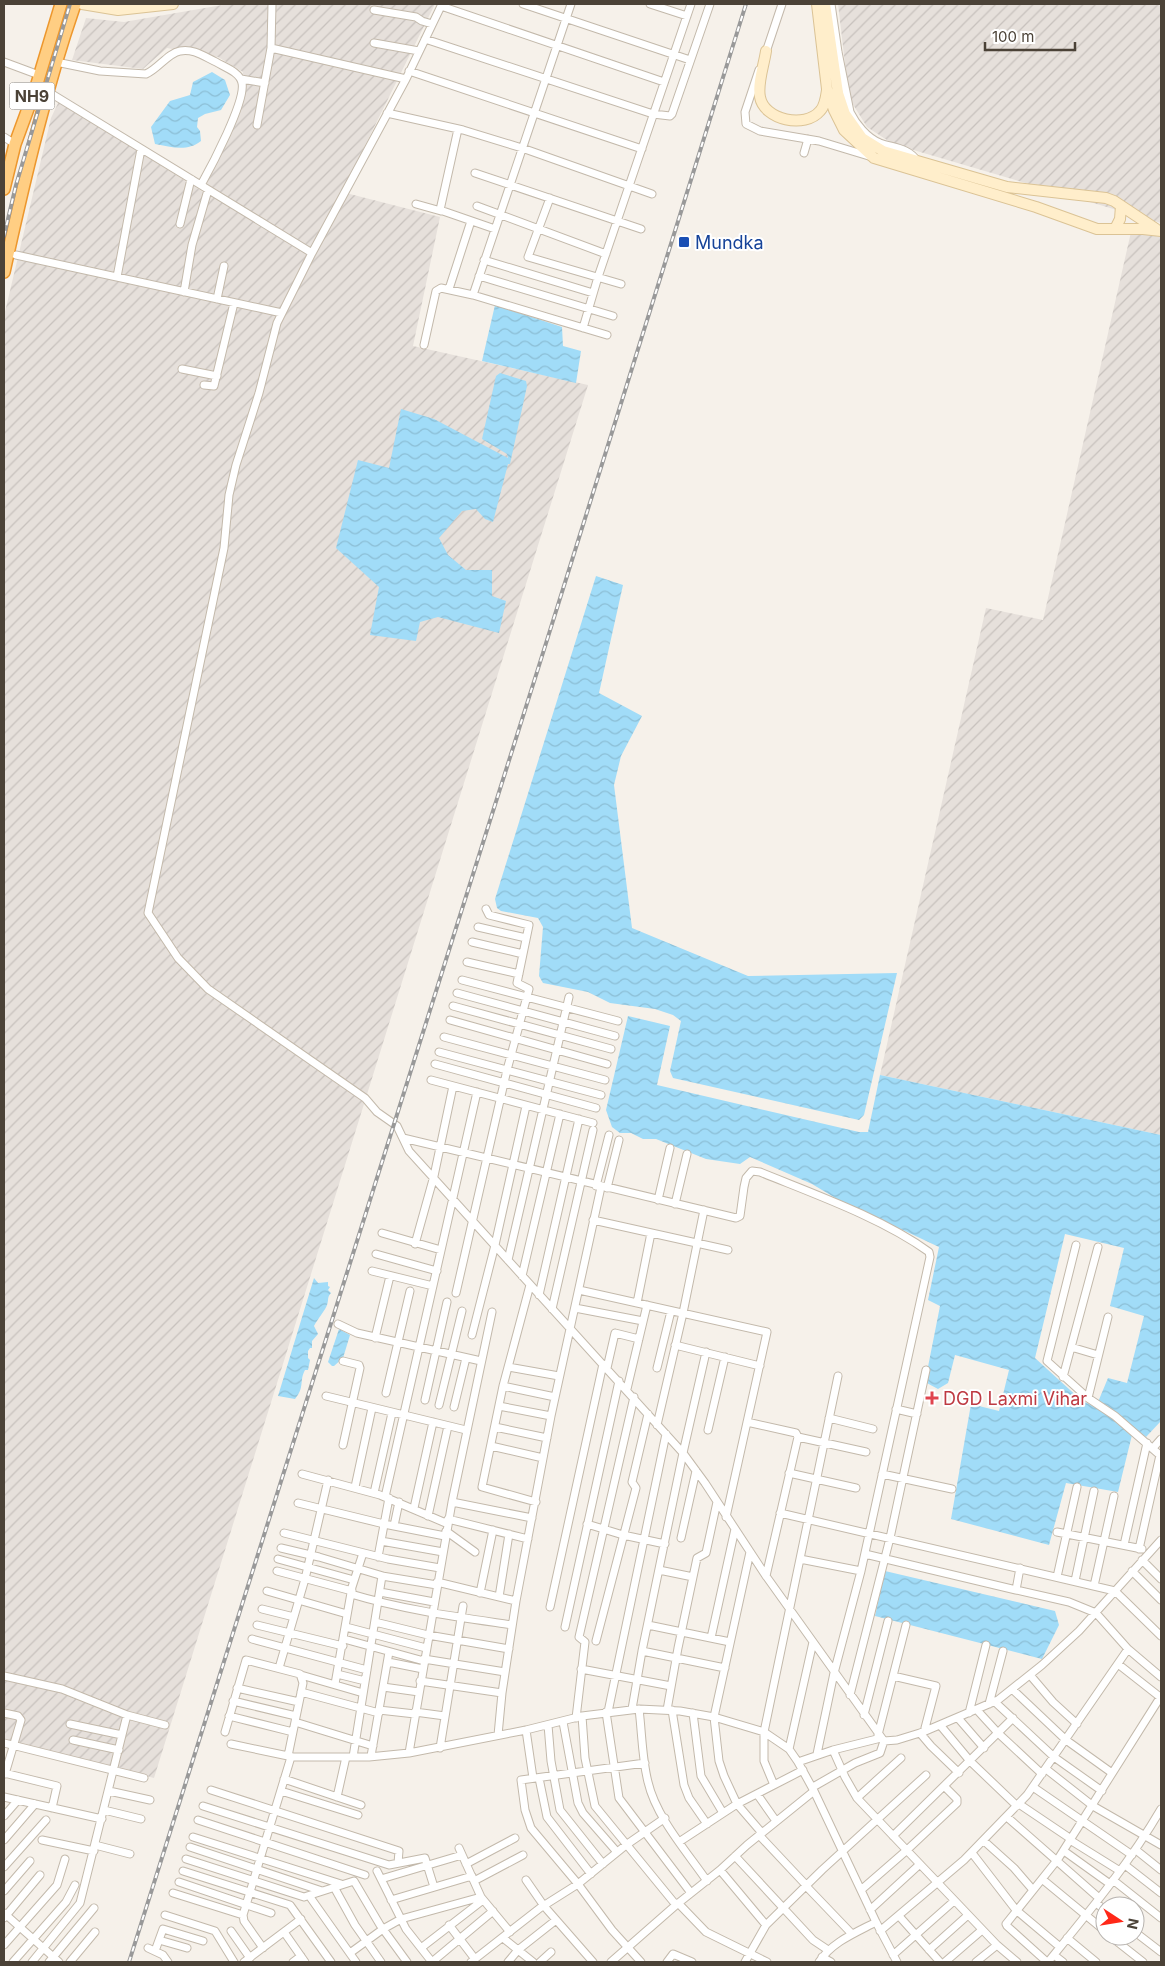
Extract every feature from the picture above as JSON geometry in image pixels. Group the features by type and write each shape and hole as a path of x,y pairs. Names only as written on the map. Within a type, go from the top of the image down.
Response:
{"highway":[{"name":"NH9","path":"4,182 61,4"},
{"name":"NH9","path":"4,272 25,176 47,91 75,4"}],"main road":[{"path":"82,4 118,10 173,4"},
{"path":"103,6 114,4"},
{"path":"817,4 828,89 834,110 844,130 874,158 1036,207 1097,229 1159,230"},
{"path":"826,4 838,93 845,114 862,138 882,151 1007,187 1106,198 1159,230"},
{"path":"766,52 760,98 763,105 776,116 788,121 809,120 819,113 828,89"},
{"path":"1114,229 1120,219 1121,206"}],"street":[{"path":"257,125 271,48 272,4"},
{"path":"472,295 571,4"},
{"path":"650,4 687,16"},
{"path":"583,328 598,277 691,4"},
{"path":"425,39 653,114 671,115 710,4"},
{"path":"782,4 754,81 745,112 746,124 760,131 808,139 874,158"},
{"path":"831,4 850,112 869,136 880,143 911,153 918,162"},
{"path":"664,82 441,5 408,75 312,253 276,328 229,495 224,548 148,913 178,958 208,989 365,1098 377,1112 397,1126 409,1151 434,1176 570,1330 619,1380 683,1453 766,1576 881,1738"},
{"path":"527,5 690,60"},
{"path":"374,10 416,16 422,21 432,24"},
{"path":"374,43 419,51"},
{"path":"271,48 408,75 534,113 642,149"},
{"path":"56,62 100,71 146,74 176,52 182,50 192,51 227,67 241,79 243,84 242,92 205,187 184,292"},
{"path":"4,62 39,75"},
{"path":"241,79 265,83"},
{"path":"47,91 312,253"},
{"path":"387,114 458,129 522,148 652,194"},
{"path":"440,211 458,129"},
{"path":"4,137 15,144"},
{"path":"804,154 808,139"},
{"path":"118,277 141,149"},
{"path":"475,173 640,229"},
{"path":"180,224 191,179"},
{"path":"550,198 528,255 530,258 621,284"},
{"path":"416,204 495,229"},
{"path":"477,206 606,254"},
{"path":"449,289 471,221"},
{"path":"16,255 282,313"},
{"path":"484,260 593,293"},
{"path":"217,299 224,266"},
{"path":"479,276 613,316"},
{"path":"424,345 435,294 441,288 472,295 607,335"},
{"path":"204,385 214,386 234,303"},
{"path":"182,369 217,376"},
{"path":"456,1293 504,1084 529,988 518,984 529,926 489,915 486,909"},
{"path":"478,927 526,938"},
{"path":"472,942 523,954"},
{"path":"467,962 519,974"},
{"path":"462,980 618,1021"},
{"path":"457,993 615,1036"},
{"path":"508,1260 528,1168 570,997"},
{"path":"453,1006 519,1026 611,1049"},
{"path":"450,1020 607,1064"},
{"path":"444,1036 605,1080"},
{"path":"439,1052 601,1094"},
{"path":"435,1064 596,1108"},
{"path":"432,1080 579,1119 593,1126 552,1309"},
{"path":"415,1244 434,1176 453,1086"},
{"path":"378,1557 403,1415 420,1348 477,1092"},
{"path":"472,1335 495,1245 526,1106"},
{"path":"522,1276 560,1114"},
{"path":"539,1294 579,1119"},
{"path":"498,1736 502,1693 516,1601 551,1416 601,1187 609,1135"},
{"path":"403,1138 580,1182 739,1218 746,1178 752,1171 760,1172 868,1218 912,1240 929,1252 930,1257 922,1298 861,1571 834,1673 817,1754"},
{"path":"601,1187 619,1140"},
{"path":"658,1200 670,1148"},
{"path":"675,1204 687,1154"},
{"path":"657,1424 683,1313 704,1210"},
{"path":"593,1220 728,1250"},
{"path":"636,1303 651,1233"},
{"path":"382,1234 441,1250"},
{"path":"1076,1245 1047,1361 1088,1398 1115,1416 1161,1455 1139,1548"},
{"path":"1063,1377 1098,1247"},
{"path":"376,1254 437,1271"},
{"path":"372,1271 433,1286"},
{"path":"375,1338 390,1276"},
{"path":"530,1284 503,1386 482,1488 536,1502"},
{"path":"579,1290 767,1332 726,1517"},
{"path":"386,1393 410,1291"},
{"path":"425,1400 447,1302"},
{"path":"627,1389 647,1305"},
{"path":"575,1308 643,1321"},
{"path":"439,1405 462,1311"},
{"path":"657,1368 671,1311"},
{"path":"409,1753 447,1528 480,1361 492,1312"},
{"path":"1088,1398 1108,1317"},
{"path":"338,1324 357,1334 480,1361"},
{"path":"550,1607 605,1366 615,1333 639,1339"},
{"path":"675,1344 760,1366"},
{"path":"1071,1347 1098,1355"},
{"path":"706,1352 642,1652 637,1680 636,1709 652,1796 679,1842 707,1881"},
{"path":"708,1430 725,1357"},
{"path":"454,1407 466,1358"},
{"path":"343,1361 360,1366 343,1445"},
{"path":"508,1367 560,1376"},
{"path":"850,1695 890,1538 926,1370"},
{"path":"774,1785 764,1762 764,1732 838,1376"},
{"path":"565,1626 619,1380"},
{"path":"503,1386 555,1397"},
{"path":"326,1396 466,1430"},
{"path":"634,1397 580,1637 584,1642 579,1717 587,1772 595,1806 677,1904 706,1932 749,1955 767,1962"},
{"path":"499,1406 551,1416"},
{"path":"354,1487 372,1408"},
{"path":"896,1409 917,1414"},
{"path":"374,1493 392,1413"},
{"path":"596,1641 622,1535 636,1488 632,1482 648,1414"},
{"path":"829,1418 873,1429"},
{"path":"414,1508 433,1422"},
{"path":"747,1422 796,1433 798,1437 866,1452"},
{"path":"428,1516 448,1426"},
{"path":"495,1427 547,1438"},
{"path":"666,1434 607,1712 613,1767 619,1798 691,1894"},
{"path":"766,1576 788,1473 798,1437"},
{"path":"1124,1546 1150,1445 1161,1438"},
{"path":"491,1446 543,1458"},
{"path":"681,1538 696,1471"},
{"path":"788,1473 856,1488"},
{"path":"302,1474 374,1493 414,1508 447,1528 475,1552"},
{"path":"882,1474 952,1489"},
{"path":"278,1668 305,1579 328,1480"},
{"path":"1057,1577 1077,1487"},
{"path":"1075,1581 1094,1491"},
{"path":"1094,1586 1114,1496"},
{"path":"394,1526 398,1502"},
{"path":"452,1502 532,1518"},
{"path":"707,1824 689,1798 684,1784 670,1710 671,1686 697,1558 706,1553 717,1502"},
{"path":"298,1503 394,1526 493,1530 528,1538"},
{"path":"780,1513 1115,1591 1161,1636"},
{"path":"587,1524 622,1535 664,1544"},
{"path":"711,1638 735,1529"},
{"path":"480,1593 493,1530"},
{"path":"1057,1532 1150,1551"},
{"path":"284,1533 378,1557 440,1568"},
{"path":"499,1597 509,1534"},
{"path":"798,1762 817,1754 881,1738 897,1740 958,1718 992,1703 1012,1689 1079,1631 1161,1540"},
{"path":"381,1541 443,1552"},
{"path":"281,1548 383,1576 437,1583 516,1601"},
{"path":"750,1552 714,1717 719,1761 737,1804 760,1834 852,1934"},
{"path":"335,1684 351,1592 363,1553"},
{"path":"864,1554 1069,1602 1096,1612 1128,1649 1161,1677"},
{"path":"278,1559 354,1580"},
{"path":"800,1559 861,1571"},
{"path":"1142,1560 1161,1580"},
{"path":"1016,1590 1020,1568"},
{"path":"659,1570 693,1577"},
{"path":"277,1571 351,1592 378,1602 512,1626"},
{"path":"1132,1571 1161,1600"},
{"path":"338,1797 355,1740 383,1576"},
{"path":"267,1591 348,1614"},
{"path":"380,1592 434,1602"},
{"path":"440,1748 463,1606"},
{"path":"262,1609 294,1617"},
{"path":"864,1716 888,1621"},
{"path":"375,1622 428,1635 509,1649"},
{"path":"258,1624 424,1660 505,1672"},
{"path":"648,1625 730,1642"},
{"path":"611,1962 813,1789 854,1763 880,1754 881,1738 893,1676 906,1625"},
{"path":"346,1628 426,1648"},
{"path":"252,1639 367,1670"},
{"path":"788,1749 813,1642"},
{"path":"969,1713 986,1645"},
{"path":"880,1931 972,1853 1018,1805 1033,1787 1128,1649"},
{"path":"992,1703 1003,1651"},
{"path":"371,1756 389,1652"},
{"path":"642,1652 725,1668"},
{"path":"225,1732 246,1660 363,1693"},
{"path":"388,1662 422,1669"},
{"path":"1095,1903 1048,1962 1007,1926 1008,1920 1064,1851 1161,1696 1118,1664"},
{"path":"581,1669 671,1686"},
{"path":"337,1674 365,1681"},
{"path":"1030,1674 1054,1702 1077,1724"},
{"path":"263,1948 244,1921 243,1915 284,1780 303,1683 301,1675"},
{"path":"4,1676 62,1689 127,1715 165,1725"},
{"path":"893,1676 936,1686 923,1730 931,1746 959,1773"},
{"path":"420,1681 502,1693"},
{"path":"383,1687 419,1692"},
{"path":"237,1688 299,1702"},
{"path":"1012,1689 1066,1740 1112,1773"},
{"path":"301,1692 361,1708 444,1716"},
{"path":"233,1701 295,1719 373,1746"},
{"path":"992,1703 1013,1718 1054,1757 1102,1791"},
{"path":"231,1744 289,1756 349,1757 409,1753 498,1736 579,1717 636,1709 693,1713 714,1717 764,1732 788,1749 803,1770 880,1931 897,1962"},
{"path":"977,1710 998,1733 1044,1771 1092,1806 1161,1845"},
{"path":"4,1712 18,1716 21,1720 5,1773 57,1786 52,1808"},
{"path":"693,1713 701,1776 723,1813"},
{"path":"32,1962 78,1906 95,1848 127,1715"},
{"path":"229,1716 293,1732"},
{"path":"958,1718 984,1748"},
{"path":"893,1836 945,1787 1013,1718"},
{"path":"563,1722 578,1803 583,1813 617,1852"},
{"path":"70,1724 122,1735"},
{"path":"548,1725 550,1760 560,1810 603,1864"},
{"path":"940,1725 970,1761 1018,1805 1161,1893"},
{"path":"526,1730 546,1817 590,1874"},
{"path":"73,1740 118,1750"},
{"path":"4,1743 144,1778"},
{"path":"833,1750 857,1798 937,1884 997,1945 1017,1962"},
{"path":"857,1798 900,1758"},
{"path":"641,1962 612,1930 578,1884 530,1826 521,1780 554,1777 645,1763"},
{"path":"679,1842 737,1804 803,1770"},
{"path":"745,1962 766,1925 842,1851 926,1775"},
{"path":"284,1780 361,1805"},
{"path":"861,1890 957,1803 957,1799 945,1787"},
{"path":"1033,1787 1082,1822 1161,1870"},
{"path":"211,1790 399,1851 398,1863"},
{"path":"109,1791 150,1800"},
{"path":"281,1791 358,1815"},
{"path":"757,1794 776,1821"},
{"path":"4,1797 102,1819"},
{"path":"4,1816 18,1800"},
{"path":"4,1840 35,1804"},
{"path":"203,1806 389,1865 426,1858 434,1887"},
{"path":"1100,1896 1159,1820 1161,1809"},
{"path":"104,1810 141,1819"},
{"path":"1007,1817 1057,1860 1095,1898"},
{"path":"449,1925 473,1961 664,1818"},
{"path":"4,1866 46,1820"},
{"path":"198,1820 365,1875"},
{"path":"193,1837 342,1884"},
{"path":"466,1864 515,1838"},
{"path":"42,1840 130,1854"},
{"path":"984,1841 1014,1868 1033,1890"},
{"path":"190,1847 322,1891"},
{"path":"493,1911 432,1962 406,1929 379,1875 427,1865 461,1851 482,1898 493,1911 510,1932"},
{"path":"1064,1851 1112,1882 1161,1918"},
{"path":"972,1853 1016,1910 1060,1947"},
{"path":"391,1900 473,1878 523,1855"},
{"path":"735,1856 813,1940 828,1950"},
{"path":"4,1944 57,1885 65,1858"},
{"path":"186,1859 303,1897 353,1881 383,1929 407,1962"},
{"path":"4,1891 30,1861"},
{"path":"870,1910 920,1864"},
{"path":"720,1870 766,1925"},
{"path":"183,1871 290,1905 331,1962"},
{"path":"40,1875 5,1915 54,1960 94,1908"},
{"path":"1042,1879 1095,1923"},
{"path":"526,1880 544,1906 593,1962"},
{"path":"178,1882 271,1913"},
{"path":"13,1962 66,1902 75,1885"},
{"path":"334,1887 355,1926 382,1962"},
{"path":"174,1893 243,1915"},
{"path":"310,1896 356,1962"},
{"path":"350,1953 383,1929 401,1920 482,1898"},
{"path":"421,1948 482,1898"},
{"path":"893,1955 917,1936 954,1901"},
{"path":"929,1950 968,1915"},
{"path":"165,1916 215,1931 234,1962"},
{"path":"899,1916 940,1962"},
{"path":"231,1931 247,1960 301,1919"},
{"path":"508,1962 518,1950 556,1920"},
{"path":"831,1962 821,1960 828,1950 852,1934 876,1922"},
{"path":"168,1962 163,1955 152,1949 159,1940 162,1930 204,1941"},
{"path":"946,1962 982,1930"},
{"path":"70,1962 96,1932"},
{"path":"284,1932 303,1959 292,1962"},
{"path":"503,1938 533,1962"},
{"path":"1067,1938 1096,1962"},
{"path":"159,1940 186,1948"},
{"path":"1145,1940 1161,1952"},
{"path":"982,1961 997,1945"},
{"path":"1123,1946 1143,1962"},
{"path":"540,1962 551,1952"},
{"path":"667,1962 673,1954 692,1962"},
{"path":"1054,1954 1063,1962"}],"shaded area":[{"path":"228,4 435,4 342,192 440,217 413,346 588,385 154,1778 4,1740 4,316 51,118 59,101 203,192 236,117 243,72 218,57 167,48 143,69 72,60 86,18 124,22"},
{"path":"838,4 1161,4 1161,223 893,144 867,127 849,98"},
{"path":"1131,232 1161,237 1161,1135 880,1075 986,608 1043,620"}],"water":[{"path":"212,72 225,80 230,95 221,110 198,118 197,127 200,131 201,141 185,148 155,144 151,127 170,101 190,95 193,82"},
{"path":"495,305 562,327 563,346 581,351 576,383 482,361"},
{"path":"500,373 526,381 527,386 510,464 508,464 493,522 485,519 476,509 462,511 439,538 448,555 466,570 492,570 492,596 506,601 499,633 438,617 420,622 416,641 370,635 379,587 336,548 358,460 389,468 401,409 434,419 508,458 507,454 482,439 496,376"},
{"path":"596,576 623,585 599,693 642,716 621,756 614,785 632,928 748,976 897,973 864,1115 859,1120 673,1078 670,1071 681,1021 673,1015 655,1009 610,1003 588,992 543,983 539,976 543,927 538,918 501,911 497,908 495,899"},
{"path":"628,1016 670,1026 657,1085 859,1132 868,1132 880,1075 1161,1135 1161,1421 1146,1437 1098,1402 1108,1378 1127,1383 1144,1316 1110,1306 1124,1248 1065,1234 1035,1358 1081,1400 1113,1416 1132,1435 1118,1492 1066,1483 1049,1545 951,1519 971,1404 999,1411 1009,1370 955,1355 948,1383 938,1389 925,1382 940,1306 928,1300 939,1247 837,1199 812,1184 750,1157 740,1164 706,1159 656,1139 643,1139 631,1133 620,1133 612,1127 606,1110"},
{"path":"314,1278 318,1283 328,1282 330,1287 328,1290 331,1293 326,1307 314,1326 318,1334 312,1341 312,1348 308,1351 308,1358 310,1360 308,1370 305,1370 300,1391 295,1399 278,1396"},
{"path":"339,1329 350,1335 343,1358 332,1366 328,1362"},
{"path":"885,1571 1055,1611 1059,1625 1042,1659 875,1616"}],"railway":[{"path":"4,236 16,185 70,4"},
{"path":"129,1962 746,4"}],"place":[{"name":"Mundka","path":"684,242"},
{"name":"DGD Laxmi Vihar","path":"932,1398"}]}
